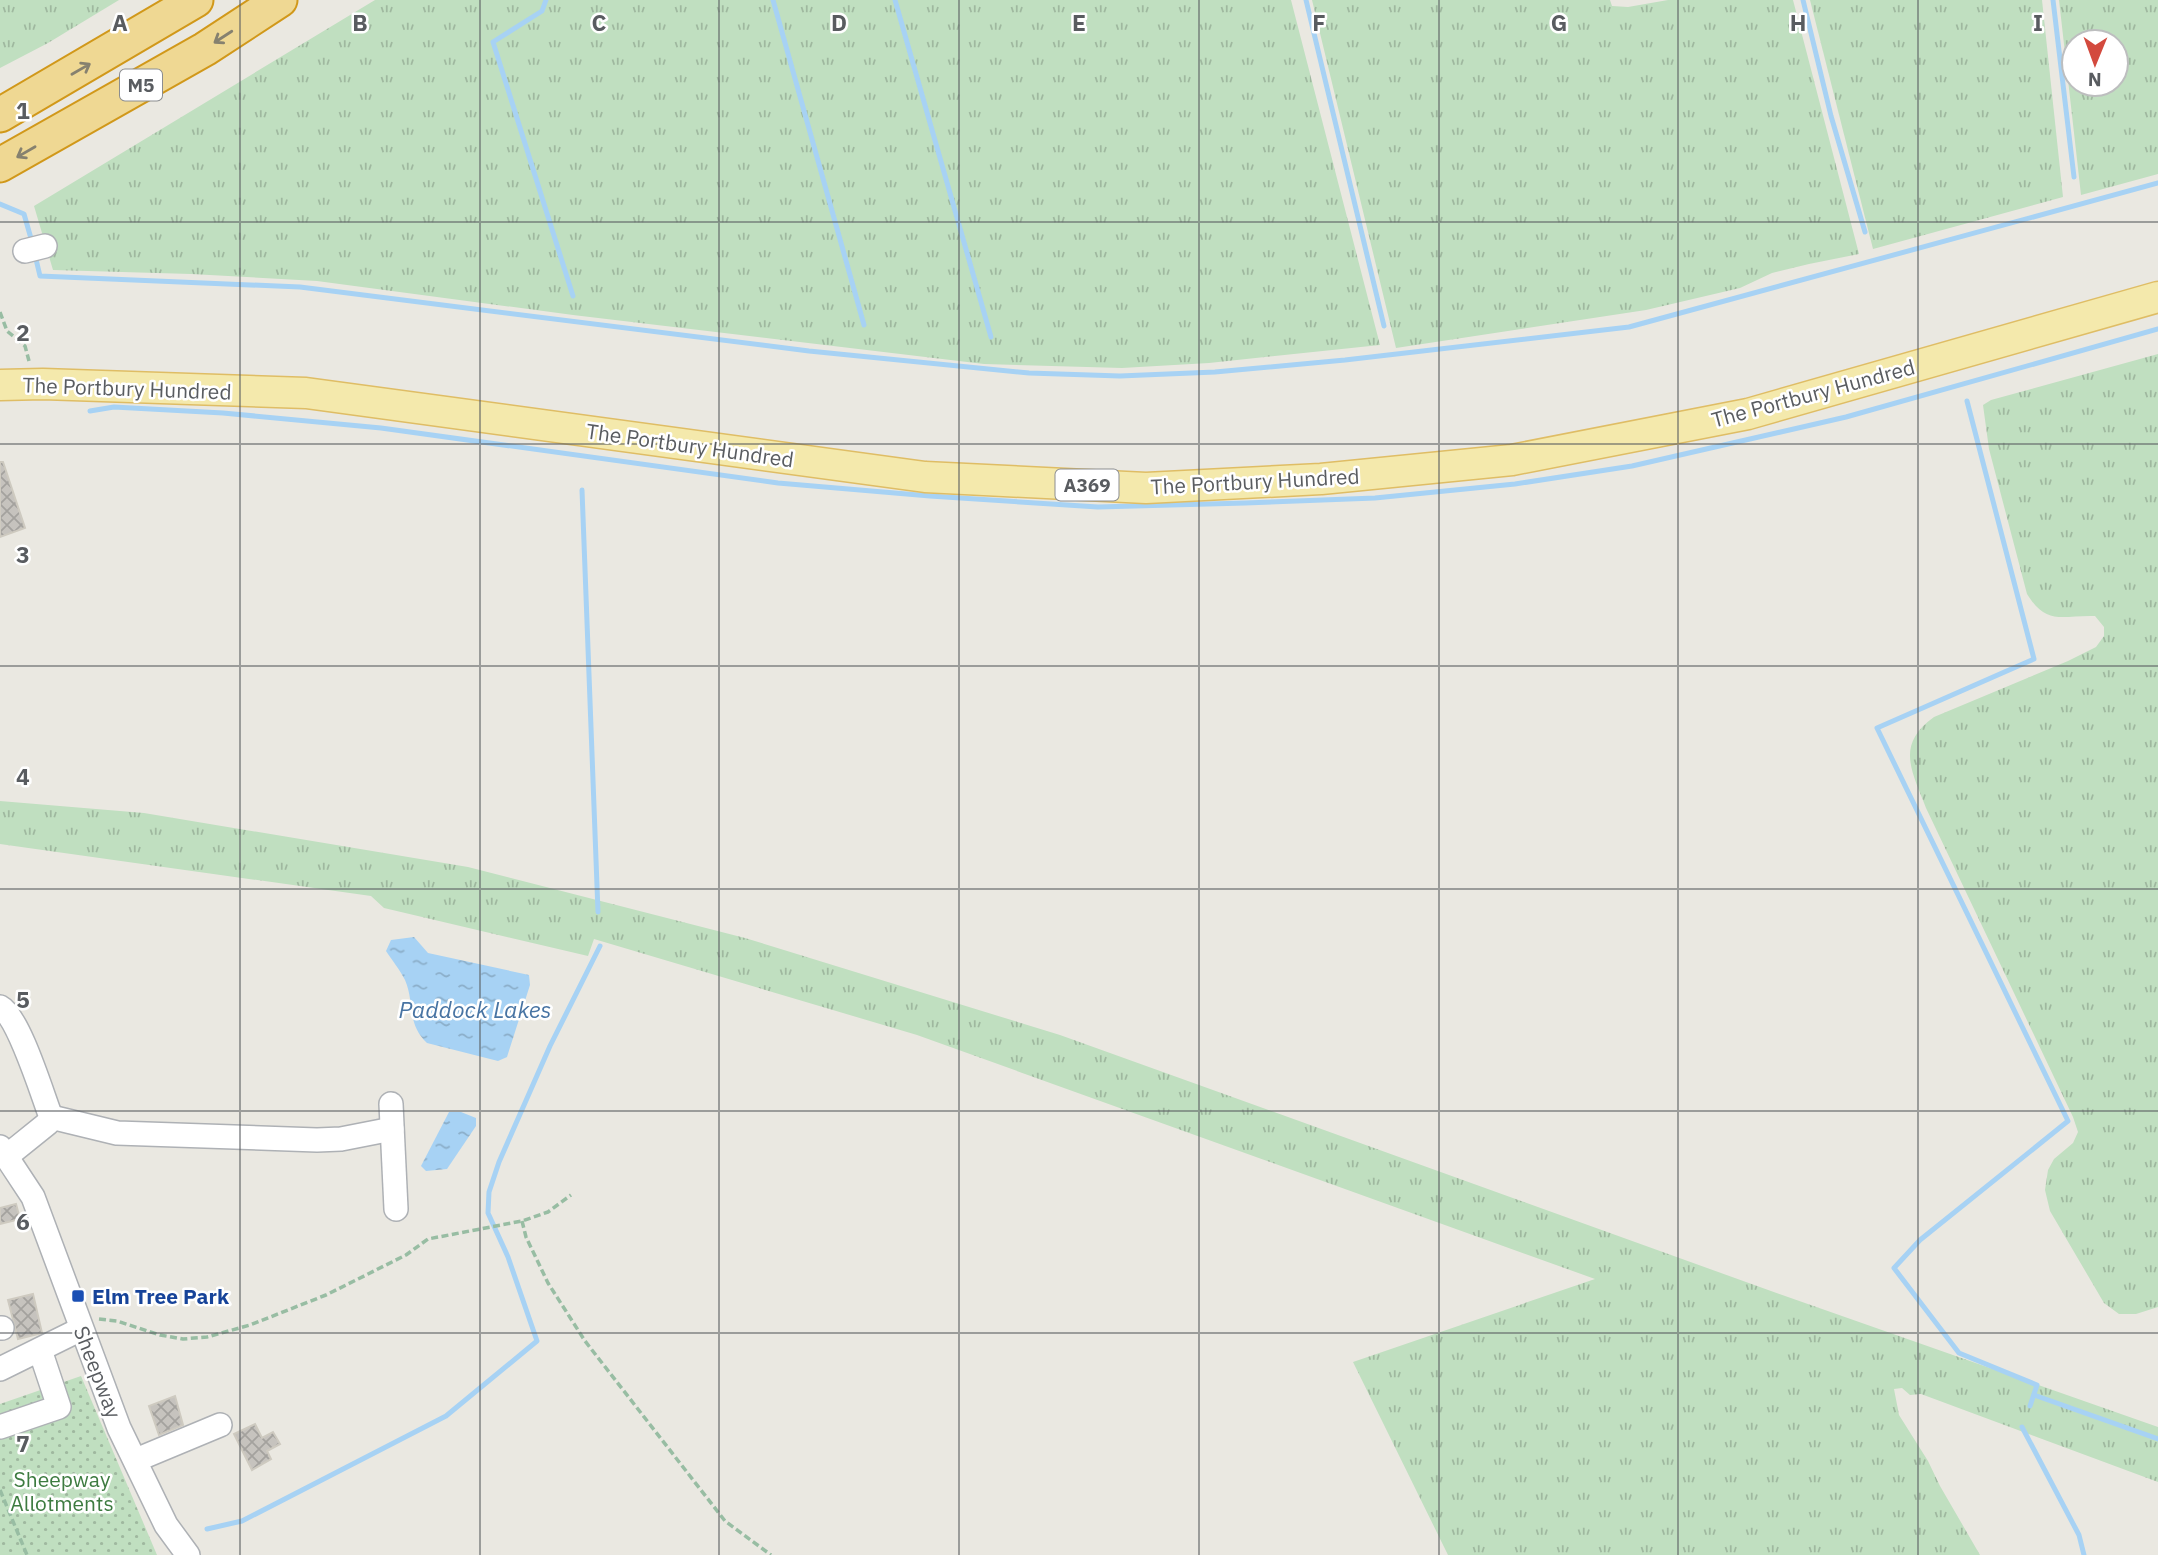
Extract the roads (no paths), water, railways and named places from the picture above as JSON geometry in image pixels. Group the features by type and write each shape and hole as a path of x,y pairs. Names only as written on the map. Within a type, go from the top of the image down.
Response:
{"highway":[{"name":"M5","path":"0,115 197,0"},
{"name":"M5","path":"0,165 205,49 280,0"}],"main road":[{"name":"The Portbury Hundred","path":"0,385 306,393 925,477 1146,488 1321,480 1512,460 1748,414 2158,297"}],"street":[{"path":"0,1007 5,1009 19,1032 51,1117 48,1123 4,1152"},
{"path":"391,1104 396,1209"},
{"path":"51,1117 117,1133 317,1140 341,1139 393,1129"},
{"name":"Sheepway","path":"4,1152 33,1197 119,1428 166,1525 188,1555"},
{"path":"0,1369 40,1350 80,1326"},
{"path":"0,1427 59,1407 40,1350"},
{"path":"135,1460 220,1425"}],"water":[{"name":"Paddock Lakes","path":"414,937 428,953 529,975 530,985 507,1057 498,1061 427,1043 420,1035 413,1020 405,980 386,951 391,940"},
{"path":"449,1112 461,1112 476,1118 476,1126 447,1169 426,1171 421,1166"}],"waterway":[{"path":"546,0 542,11 493,42 573,296"},
{"path":"773,0 864,325"},
{"path":"895,0 991,337"},
{"path":"1306,0 1384,326"},
{"path":"1803,0 1831,116 1865,232"},
{"path":"2053,0 2074,177"},
{"path":"35,255 40,276 300,287 809,351 1029,373 1120,376 1215,372 1345,360 1629,327 2158,183"},
{"path":"0,204 24,214 32,242"},
{"path":"90,411 114,407 223,413 381,428 778,483 930,496 1098,507 1375,498 1515,484 1632,466 1846,417 2158,329"},
{"path":"1967,401 2034,659 1877,728 2068,1121 1920,1240 1894,1268 1959,1353 2037,1385 2030,1406"},
{"path":"582,490 598,912"},
{"path":"207,1529 242,1521 446,1416 537,1341 508,1257 488,1213 489,1192 499,1162 550,1046 600,946"},
{"path":"2034,1395 2158,1439"},
{"path":"2022,1427 2079,1535 2084,1555"}],"place":[{"name":"Elm Tree Park","path":"78,1296"}],"park label":[{"name":"Sheepway Allotments","path":"62,1491"}]}
